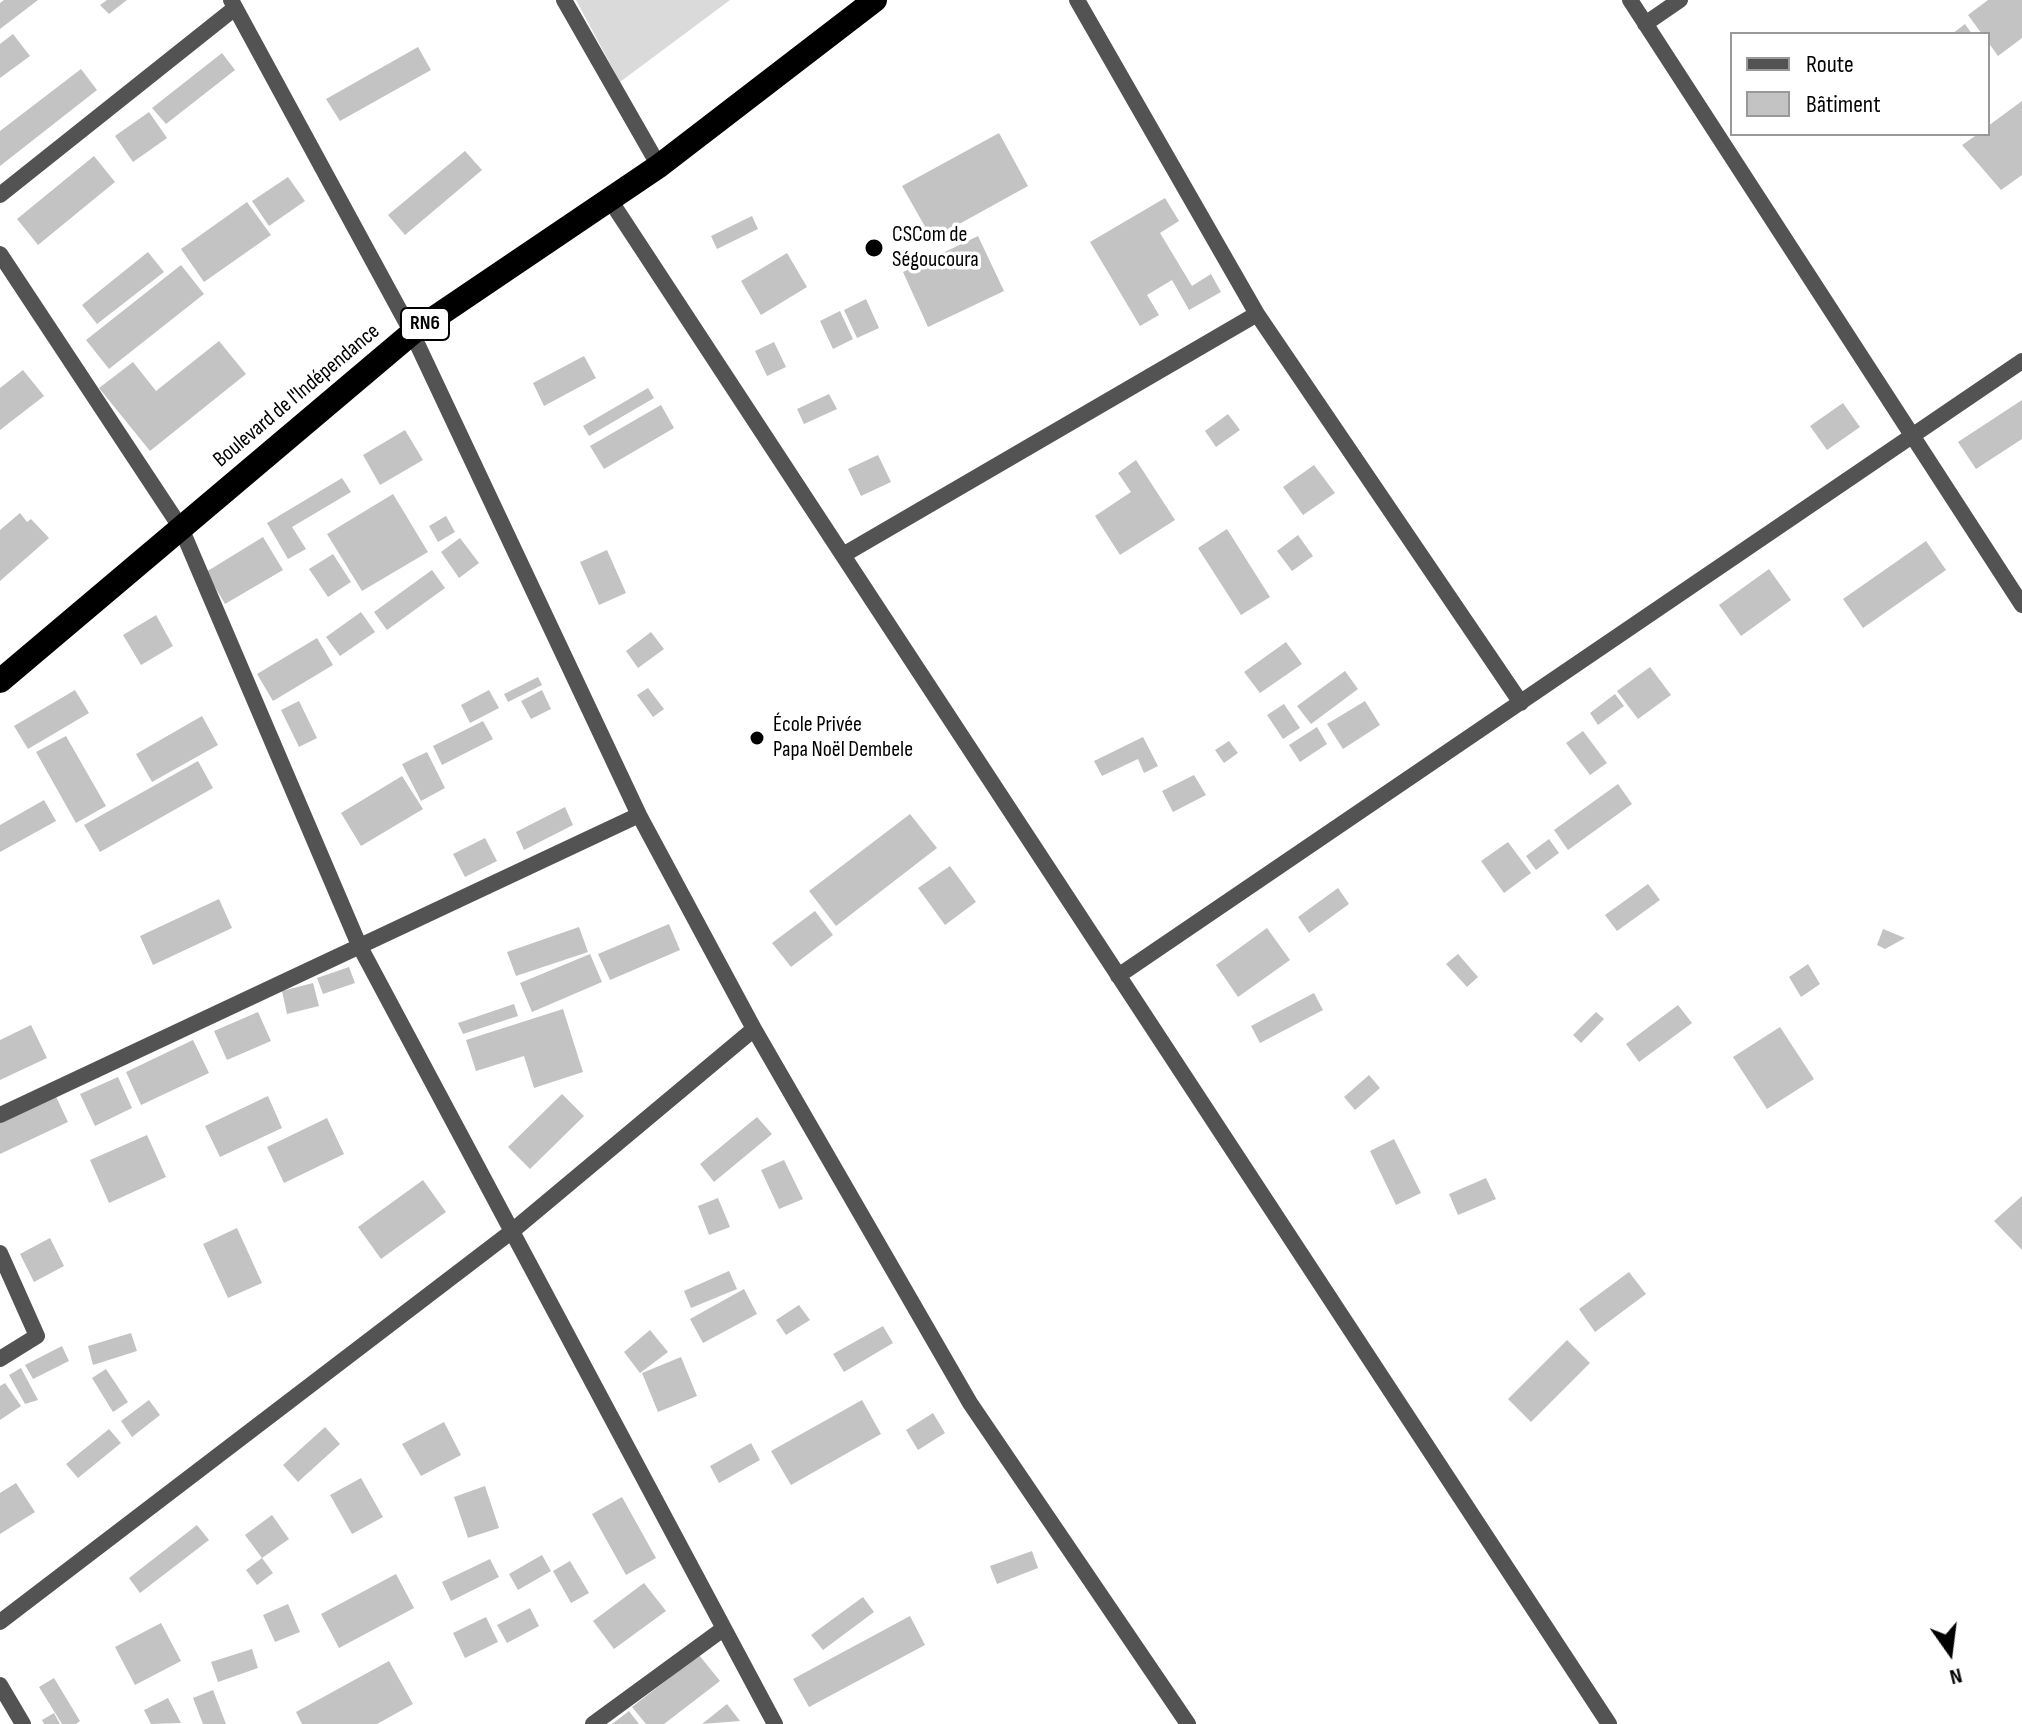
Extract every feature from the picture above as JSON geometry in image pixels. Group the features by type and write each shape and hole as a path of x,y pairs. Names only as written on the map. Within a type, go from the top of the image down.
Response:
{"highway":[{"name":"Boulevard de l'Indépendance","path":"0,681 412,333 659,166 875,0"}],"street":[{"path":"564,0 659,166"},
{"path":"1077,0 1257,314 1521,703"},
{"path":"1630,0 2022,605"},
{"path":"1645,24 1680,0"},
{"path":"0,195 233,4 412,333 639,815 754,1029 970,1403 1188,1724"},
{"path":"610,200 1609,1724"},
{"path":"0,254 181,528 359,945 775,1724"},
{"path":"843,555 1257,314"},
{"path":"1118,976 2022,361"},
{"path":"0,1115 639,815"},
{"path":"0,1622 511,1232 754,1029"},
{"path":"0,1253 37,1336 0,1359"},
{"path":"593,1724 723,1629"},
{"path":"0,1685 23,1724"}],"shaded area":[{"path":"576,0 730,0 620,82"}],"building":[{"path":"4,0 38,0 0,29 0,3"},
{"path":"107,0 127,0 109,14 100,5"},
{"path":"1988,0 2022,0 2022,38 1998,56 1990,45 1990,32 1981,32 1968,15"},
{"path":"1965,24 1971,32 1955,32"},
{"path":"13,34 30,56 0,78 0,44"},
{"path":"418,47 431,70 340,121 326,99"},
{"path":"222,53 235,70 166,124 152,108"},
{"path":"81,69 97,90 0,166 0,131"},
{"path":"2022,101 2022,175 2001,190 1962,145 1975,136 1990,136 1990,125"},
{"path":"149,112 167,138 133,162 115,136"},
{"path":"999,133 1028,186 932,239 902,186"},
{"path":"465,151 482,170 405,235 388,215"},
{"path":"94,156 115,182 38,245 17,219"},
{"path":"288,177 305,201 269,226 252,201"},
{"path":"1165,198 1179,221 1160,233 1192,286 1211,274 1221,292 1189,310 1172,280 1147,295 1159,315 1140,326 1090,242"},
{"path":"247,202 271,235 204,282 181,249"},
{"path":"752,216 758,229 717,249 711,236"},
{"path":"978,236 1004,291 928,327 903,272"},
{"path":"148,252 164,272 97,324 82,305"},
{"path":"787,253 807,287 761,315 741,281"},
{"path":"181,265 204,294 109,369 86,340"},
{"path":"866,299 879,328 857,338 844,310"},
{"path":"840,311 853,339 833,349 820,321"},
{"path":"219,341 246,374 150,451 99,388 133,362 156,391"},
{"path":"774,342 786,367 767,376 755,351"},
{"path":"584,356 596,378 544,406 533,383"},
{"path":"23,370 44,396 0,430 0,388"},
{"path":"648,388 654,398 589,436 583,426"},
{"path":"829,394 837,409 804,424 797,409"},
{"path":"2022,400 2022,439 1976,469 1958,442"},
{"path":"1843,403 1860,427 1827,450 1810,426"},
{"path":"661,405 674,428 604,469 590,446"},
{"path":"1228,414 1240,430 1216,447 1205,431"},
{"path":"405,430 423,460 380,485 363,455"},
{"path":"878,455 891,482 861,496 848,469"},
{"path":"1136,460 1175,520 1120,555 1095,516 1131,492 1118,473"},
{"path":"1314,465 1335,493 1303,515 1283,487"},
{"path":"342,478 351,492 292,527 306,549 288,559 267,523"},
{"path":"393,494 428,552 362,591 327,534"},
{"path":"20,513 27,522 31,519 49,538 0,581 0,530"},
{"path":"446,516 455,532 438,542 429,526"},
{"path":"1227,529 1270,597 1241,615 1198,548"},
{"path":"1298,535 1313,556 1292,571 1277,551"},
{"path":"263,537 283,570 225,604 206,572"},
{"path":"460,538 479,563 459,578 441,552"},
{"path":"1926,541 1946,570 1863,628 1843,599"},
{"path":"607,550 626,593 599,605 580,562"},
{"path":"333,554 351,582 328,597 309,569"},
{"path":"1769,569 1791,600 1741,636 1719,605"},
{"path":"432,570 445,588 387,630 374,612"},
{"path":"361,612 375,632 340,656 326,637"},
{"path":"156,615 173,646 141,665 123,635"},
{"path":"651,632 664,649 638,668 626,651"},
{"path":"317,638 333,665 273,701 257,674"},
{"path":"1286,642 1302,664 1260,693 1244,672"},
{"path":"1650,667 1671,695 1638,719 1617,691"},
{"path":"1345,671 1358,689 1311,724 1297,706"},
{"path":"538,677 542,685 508,702 504,694"},
{"path":"648,688 664,709 653,717 637,695"},
{"path":"75,690 89,713 28,749 14,726"},
{"path":"489,690 499,708 470,723 461,705"},
{"path":"542,690 551,709 531,719 521,701"},
{"path":"1615,694 1624,706 1598,725 1590,713"},
{"path":"299,701 317,738 299,747 281,710"},
{"path":"1365,701 1380,725 1343,749 1327,724"},
{"path":"1284,704 1300,728 1283,739 1267,715"},
{"path":"202,716 218,745 152,782 136,754"},
{"path":"483,721 493,739 442,765 433,746"},
{"path":"1317,727 1327,744 1300,762 1289,745"},
{"path":"1583,731 1607,763 1590,775 1566,743"},
{"path":"66,736 106,806 76,823 36,752"},
{"path":"1143,737 1158,766 1144,773 1138,759 1102,776 1094,761"},
{"path":"1229,741 1238,753 1224,763 1215,750"},
{"path":"427,752 445,788 421,801 402,764"},
{"path":"198,761 213,788 100,852 84,825"},
{"path":"1194,775 1206,795 1173,812 1162,791"},
{"path":"402,776 423,809 361,846 341,813"},
{"path":"1618,784 1632,804 1568,850 1554,830"},
{"path":"44,800 56,821 0,852 0,825"},
{"path":"565,807 573,825 524,850 516,832"},
{"path":"910,814 937,848 836,926 809,891"},
{"path":"485,838 497,861 465,877 453,854"},
{"path":"1549,839 1559,853 1536,870 1526,856"},
{"path":"1508,842 1531,873 1504,893 1481,861"},
{"path":"950,866 976,902 945,925 918,888"},
{"path":"1648,884 1660,900 1617,931 1605,915"},
{"path":"1338,888 1349,904 1309,933 1298,917"},
{"path":"219,899 232,928 153,965 140,936"},
{"path":"815,911 833,935 791,967 772,943"},
{"path":"669,924 680,950 610,980 598,954"},
{"path":"579,927 588,952 516,976 507,952"},
{"path":"1267,928 1290,960 1238,997 1216,965"},
{"path":"1883,929 1905,938 1885,949 1877,945"},
{"path":"590,954 602,982 532,1012 520,983"},
{"path":"1458,954 1478,977 1467,987 1446,964"},
{"path":"1808,964 1820,984 1801,997 1789,977"},
{"path":"349,967 355,983 323,994 317,978"},
{"path":"313,983 319,1006 287,1014 282,991"},
{"path":"1314,993 1323,1010 1260,1043 1251,1026"},
{"path":"514,1004 518,1016 463,1034 458,1023"},
{"path":"1678,1005 1692,1023 1639,1062 1626,1044"},
{"path":"563,1009 583,1072 534,1088 524,1056 476,1071 466,1040"},
{"path":"258,1012 271,1041 227,1060 214,1031"},
{"path":"1596,1012 1604,1019 1581,1043 1573,1035"},
{"path":"31,1025 47,1058 0,1080 0,1040"},
{"path":"1780,1027 1814,1079 1767,1109 1733,1057"},
{"path":"193,1040 209,1073 141,1105 126,1072"},
{"path":"1369,1075 1380,1088 1355,1110 1344,1097"},
{"path":"118,1077 132,1108 95,1126 80,1094"},
{"path":"51,1086 68,1122 0,1154 0,1110"},
{"path":"562,1094 584,1116 530,1169 508,1147"},
{"path":"268,1096 282,1128 220,1157 205,1126"},
{"path":"757,1117 772,1134 714,1182 700,1164"},
{"path":"327,1118 344,1154 284,1183 267,1147"},
{"path":"147,1135 166,1177 109,1203 90,1160"},
{"path":"1394,1139 1421,1193 1396,1205 1370,1151"},
{"path":"784,1160 803,1199 779,1209 761,1170"},
{"path":"1486,1178 1496,1199 1458,1215 1449,1194"},
{"path":"423,1180 446,1212 381,1259 358,1227"},
{"path":"2022,1196 2022,1250 1994,1221"},
{"path":"718,1198 730,1227 709,1235 698,1206"},
{"path":"237,1228 262,1283 228,1298 203,1244"},
{"path":"50,1238 64,1266 34,1282 20,1254"},
{"path":"729,1271 737,1289 691,1308 684,1291"},
{"path":"1629,1272 1646,1294 1595,1332 1579,1309"},
{"path":"744,1289 757,1314 703,1343 690,1319"},
{"path":"799,1305 810,1320 786,1335 776,1320"},
{"path":"883,1326 893,1343 844,1372 833,1354"},
{"path":"650,1330 668,1352 640,1373 624,1352"},
{"path":"131,1333 137,1351 93,1365 88,1346"},
{"path":"1567,1340 1590,1363 1531,1422 1508,1399"},
{"path":"62,1346 69,1361 33,1379 25,1365"},
{"path":"681,1357 697,1396 658,1412 642,1373"},
{"path":"21,1368 38,1400 25,1404 9,1375"},
{"path":"106,1369 128,1402 113,1412 92,1378"},
{"path":"5,1383 21,1406 0,1420 0,1386"},
{"path":"149,1400 160,1415 132,1437 121,1421"},
{"path":"862,1400 881,1434 791,1485 771,1451"},
{"path":"933,1413 945,1433 918,1450 906,1430"},
{"path":"444,1422 461,1455 421,1476 402,1444"},
{"path":"325,1427 340,1444 298,1482 283,1465"},
{"path":"109,1429 121,1443 78,1478 66,1464"},
{"path":"751,1443 760,1460 719,1483 710,1466"},
{"path":"361,1478 383,1517 352,1534 330,1495"},
{"path":"16,1483 35,1512 0,1534 0,1493"},
{"path":"485,1486 499,1528 468,1538 454,1497"},
{"path":"622,1497 656,1558 626,1575 592,1514"},
{"path":"272,1515 289,1539 262,1558 245,1535"},
{"path":"197,1525 209,1540 140,1593 129,1578"},
{"path":"1032,1551 1038,1568 997,1584 990,1566"},
{"path":"542,1555 551,1571 518,1590 509,1574"},
{"path":"262,1558 273,1573 257,1585 246,1570"},
{"path":"490,1559 499,1577 451,1601 442,1582"},
{"path":"570,1561 589,1593 571,1603 553,1571"},
{"path":"396,1574 414,1608 339,1648 321,1614"},
{"path":"644,1583 666,1611 614,1649 593,1621"},
{"path":"863,1597 874,1612 823,1650 811,1635"},
{"path":"288,1604 300,1632 275,1642 263,1615"},
{"path":"530,1608 539,1626 507,1643 497,1625"},
{"path":"910,1616 925,1645 809,1707 793,1679"},
{"path":"486,1617 498,1642 465,1658 453,1633"},
{"path":"161,1623 181,1661 135,1685 115,1647"},
{"path":"252,1649 258,1668 218,1682 211,1662"},
{"path":"699,1655 720,1681 664,1724 646,1724 632,1707"},
{"path":"389,1661 413,1704 377,1724 302,1724 296,1712"},
{"path":"54,1678 80,1721 76,1724 62,1724 39,1687"},
{"path":"213,1690 226,1724 203,1724 193,1698"},
{"path":"168,1698 181,1723 151,1724 144,1710"},
{"path":"727,1704 740,1721 702,1724"},
{"path":"629,1711 639,1724 612,1724"},
{"path":"54,1713 60,1724 44,1724 42,1720"}],"place":[{"name":"CSCom de Ségoucoura","path":"874,248"},
{"name":"École Privée Papa Noël Dembele","path":"757,738"}]}
